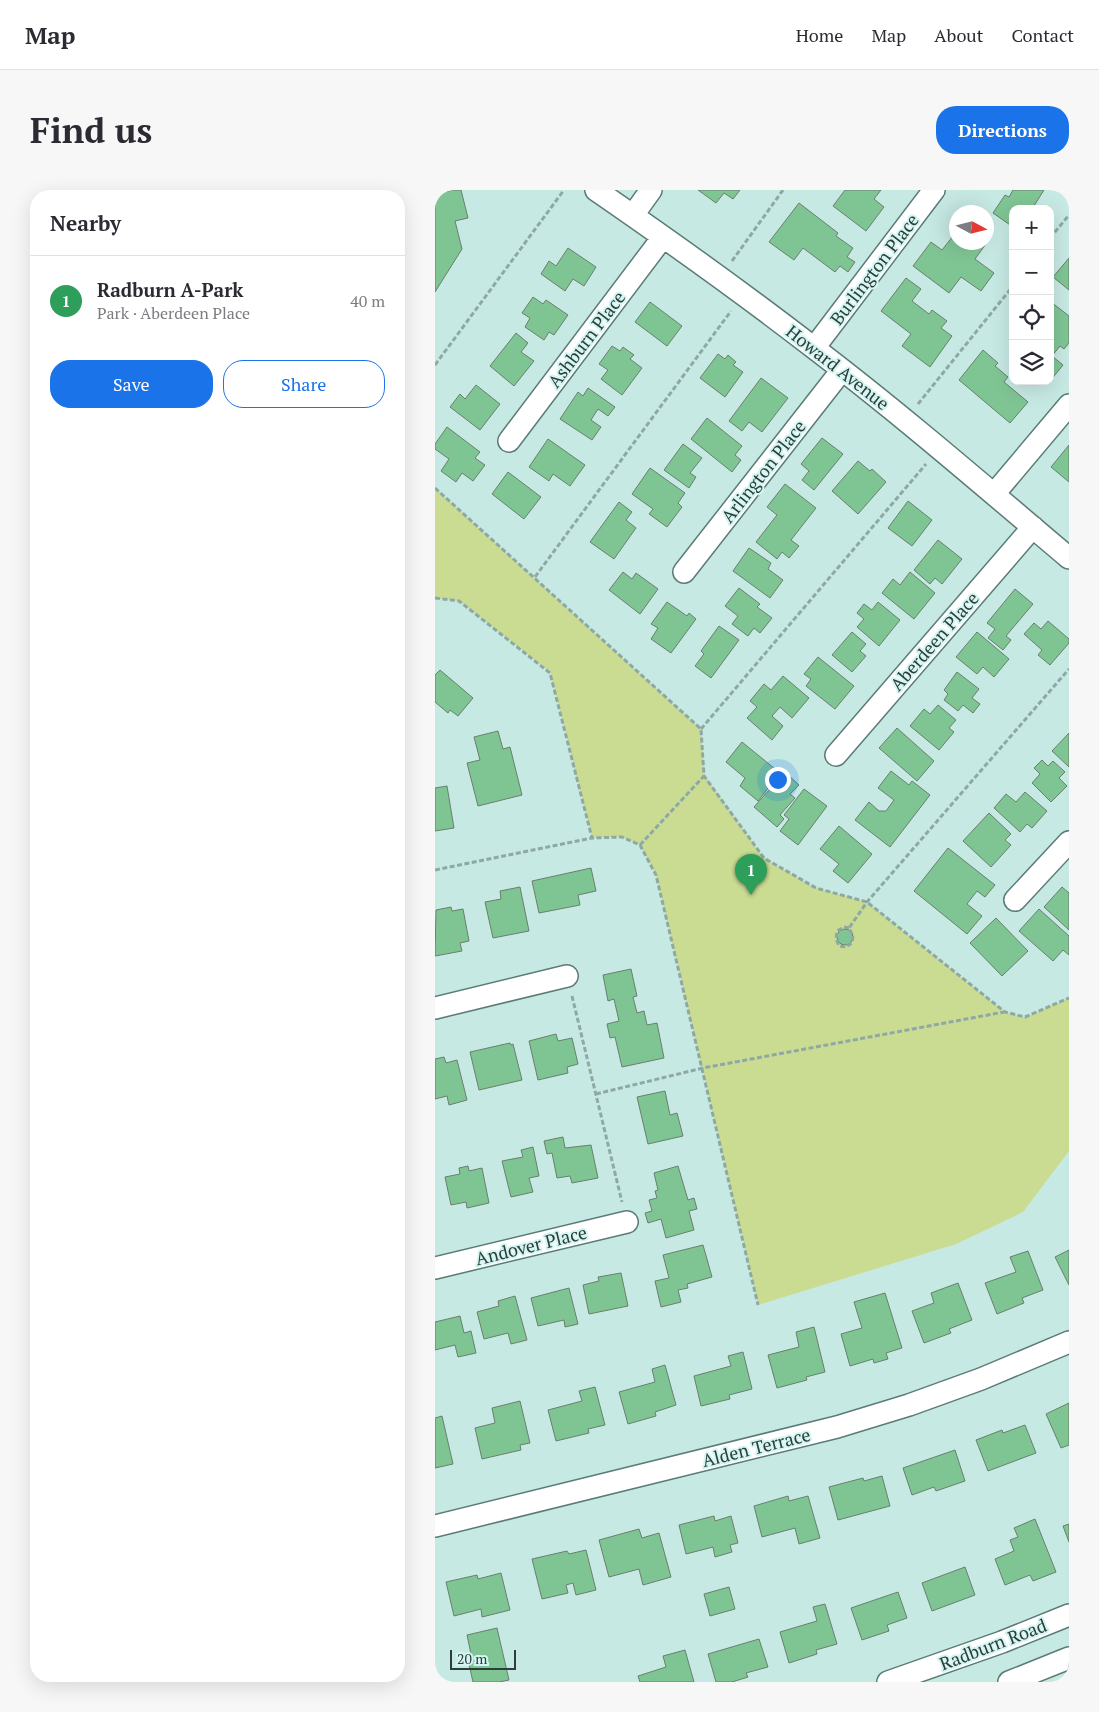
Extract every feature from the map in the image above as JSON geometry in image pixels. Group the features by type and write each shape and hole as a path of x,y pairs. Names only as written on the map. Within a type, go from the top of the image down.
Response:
{"street":[{"name":"Howard Avenue","path":"596,190 720,277 814,348 905,420 1069,558"},
{"path":"633,215 651,190"},
{"name":"Burlington Place","path":"814,348 934,190"},
{"name":"Ashburn Place","path":"509,441 663,237"},
{"name":"Arlington Place","path":"684,572 842,370"},
{"path":"994,494 1069,404"},
{"name":"Aberdeen Place","path":"836,755 1033,527"},
{"path":"1015,900 1069,842"},
{"path":"435,1008 567,976"},
{"name":"Andover Place","path":"435,1268 627,1222"},
{"name":"Alden Terrace","path":"435,1526 837,1426 981,1379 1069,1342"},
{"name":"Radburn Road","path":"888,1682 1002,1642 1069,1615"},
{"path":"1009,1682 1069,1658"}],"path":[{"path":"435,365 564,190"},
{"path":"720,277 783,190"},
{"path":"1054,233 1069,215"},
{"path":"905,420 1009,291"},
{"path":"535,577 743,294"},
{"path":"701,729 939,448"},
{"path":"435,488 701,729 705,776 764,858 816,888 867,902 1005,1012 1025,1017 1069,998"},
{"path":"435,598 459,601 550,672 592,838"},
{"path":"849,928 867,902 1069,669"},
{"path":"640,845 705,776"},
{"path":"435,870 592,838 622,837 640,845 656,875 758,1305"},
{"path":"849,928 853,936 852,943 846,947 839,946 836,939 837,931 849,928"},
{"path":"567,976 627,1222"},
{"path":"596,1094 703,1068 1005,1012"}],"green space":[{"path":"435,488 701,729 705,776 764,858 816,888 867,902 1005,1012 1025,1017 1069,998 1069,1151 1023,1212 956,1244 758,1305 656,875 640,845 622,837 592,838 550,672 459,601 435,598"}],"building":[{"path":"461,190 468,218 455,221 462,249 435,292 435,194"},
{"path":"698,190 740,190 733,199 724,193 716,203"},
{"path":"845,190 881,190 874,199 884,207 866,231 833,206"},
{"path":"1013,190 1044,190 1035,205 1009,205 1009,224 994,214 994,212 1005,195 1009,197"},
{"path":"799,203 838,233 836,236 853,248 847,257 855,262 848,272 840,266 835,272 803,248 794,260 769,242"},
{"path":"949,241 949,250 982,250 975,259 994,273 981,291 961,277 949,293 913,266 931,242 942,250"},
{"path":"568,248 596,267 584,286 573,279 565,291 541,274 549,261 556,266"},
{"path":"1069,258 1069,290 1054,276"},
{"path":"906,278 921,289 912,301 929,314 932,310 947,321 941,328 952,336 930,367 902,346 911,334 881,311"},
{"path":"533,297 543,304 546,300 568,315 554,335 549,332 544,340 525,327 530,318 522,313"},
{"path":"650,302 682,326 667,346 635,322"},
{"path":"1054,304 1069,316 1069,343 1064,349 1060,346 1054,354"},
{"path":"516,333 528,343 521,352 534,361 514,386 490,366"},
{"path":"612,346 620,351 623,347 634,355 630,359 642,368 622,395 601,379 608,370 599,364"},
{"path":"983,350 998,363 995,366 1008,377 1004,382 1028,402 1010,423 959,380"},
{"path":"718,354 725,359 728,355 736,362 733,365 743,372 725,397 700,378"},
{"path":"1054,358 1063,365 1054,376"},
{"path":"761,378 788,398 762,432 749,422 742,431 729,421"},
{"path":"476,385 500,404 480,430 450,407 460,394 465,399"},
{"path":"588,388 615,407 608,416 598,409 591,420 601,427 592,440 560,419 578,392 583,396"},
{"path":"707,418 742,446 735,455 741,460 732,472 691,439"},
{"path":"447,427 480,452 475,458 485,465 473,481 462,473 456,482 441,471 449,459 435,449 435,444"},
{"path":"822,438 843,454 814,490 802,480 809,471 801,464"},
{"path":"548,439 585,465 570,486 553,474 549,481 529,467"},
{"path":"683,444 702,458 690,473 696,477 689,488 664,470"},
{"path":"1069,445 1069,482 1051,467"},
{"path":"858,461 870,471 872,469 886,482 858,514 832,491"},
{"path":"650,468 685,493 678,503 682,507 667,527 649,514 653,509 632,494"},
{"path":"508,472 541,497 524,519 492,494"},
{"path":"785,484 816,508 791,540 799,546 789,558 782,552 777,559 756,542 777,515 767,507"},
{"path":"908,501 932,520 912,546 888,528"},
{"path":"619,502 632,512 626,520 636,528 614,559 590,542"},
{"path":"938,540 962,559 942,584 935,578 930,584 914,570"},
{"path":"749,548 771,563 768,569 783,580 770,598 733,571"},
{"path":"623,572 632,579 636,573 658,589 640,614 609,590"},
{"path":"910,572 935,593 914,619 882,593 893,579 900,585"},
{"path":"739,588 760,604 757,607 772,618 760,633 754,628 748,636 732,624 738,616 725,606"},
{"path":"1015,589 1033,604 1006,636 1011,640 1003,650 988,638 995,629 987,623"},
{"path":"667,602 687,616 689,613 696,619 671,653 651,639 658,628 651,624"},
{"path":"878,602 900,620 879,646 857,627 864,619 857,613 864,604 872,610"},
{"path":"1048,621 1069,639 1069,643 1050,665 1038,655 1042,650 1024,634 1034,623 1041,629"},
{"path":"719,626 739,640 711,678 695,666 704,654 701,651"},
{"path":"852,632 866,644 860,651 866,656 852,672 832,655"},
{"path":"977,632 1009,659 994,677 983,667 977,674 956,657"},
{"path":"818,657 854,686 835,709 806,686 811,679 804,674"},
{"path":"440,670 473,698 458,716 450,710 448,713 435,702 435,675"},
{"path":"957,672 979,689 972,698 980,704 973,713 963,705 958,711 944,700 948,694 944,690"},
{"path":"783,676 809,698 792,718 780,707 772,716 783,726 772,740 747,718 757,707 750,701 764,684 771,690"},
{"path":"938,705 956,720 949,728 954,732 939,750 910,726 924,709 930,714"},
{"path":"897,728 934,761 917,781 879,748"},
{"path":"498,731 503,749 510,747 522,795 478,806 467,763 480,760 474,737"},
{"path":"1069,733 1069,767 1052,751"},
{"path":"742,742 780,773 758,801 740,786 745,778 726,762"},
{"path":"1042,760 1048,766 1053,761 1065,772 1059,778 1067,786 1051,802 1032,783 1040,774 1034,768"},
{"path":"891,771 909,785 912,781 930,795 890,847 855,820 869,802 879,811 886,811 894,800 878,788"},
{"path":"785,772 799,785 790,794 795,798 780,815 784,819 777,827 754,807"},
{"path":"447,786 454,828 435,831 435,788"},
{"path":"804,789 827,806 798,845 780,831 789,819 784,815"},
{"path":"1025,792 1047,811 1032,828 1027,824 1020,832 994,808 1006,794 1016,802"},
{"path":"989,813 1011,834 1005,840 1011,845 991,867 963,841"},
{"path":"839,826 872,854 848,883 833,871 839,864 820,849"},
{"path":"948,848 995,885 985,897 977,891 967,904 982,916 967,934 914,891"},
{"path":"591,868 596,891 578,895 580,905 539,913 532,881"},
{"path":"520,887 529,931 493,938 485,902 501,899 500,891"},
{"path":"1062,887 1069,893 1069,930 1044,907"},
{"path":"451,907 452,911 463,909 469,941 460,943 462,951 435,956 436,910"},
{"path":"1039,909 1069,936 1069,955 1063,950 1053,961 1019,931"},
{"path":"996,918 1028,951 1002,976 970,943"},
{"path":"842,929 848,929 853,934 851,943 842,945 837,940 837,934"},
{"path":"631,969 637,996 633,997 637,1013 644,1011 647,1025 657,1023 664,1058 622,1067 615,1037 610,1038 607,1024 619,1021 614,999 608,1001 603,975"},
{"path":"556,1034 558,1041 572,1038 578,1064 567,1067 568,1073 538,1080 529,1041"},
{"path":"510,1043 511,1045 513,1044 522,1080 479,1090 470,1052"},
{"path":"444,1057 446,1063 457,1060 467,1100 449,1105 447,1096 435,1099 435,1059"},
{"path":"665,1091 670,1115 677,1113 683,1136 648,1144 637,1097"},
{"path":"563,1137 565,1148 591,1145 598,1178 572,1183 570,1176 557,1178 552,1153 547,1154 544,1141"},
{"path":"533,1147 539,1176 529,1178 533,1192 511,1197 502,1161 523,1157 521,1150"},
{"path":"468,1166 469,1171 482,1168 489,1203 467,1208 466,1202 451,1205 445,1177 460,1174 459,1168"},
{"path":"678,1166 688,1200 694,1198 697,1209 689,1211 694,1230 666,1238 661,1219 648,1223 645,1213 652,1211 649,1200 657,1198 655,1191 658,1190 654,1173"},
{"path":"703,1245 712,1277 687,1284 688,1288 678,1290 681,1302 661,1307 655,1281 669,1278 663,1255"},
{"path":"1069,1250 1069,1285 1055,1257"},
{"path":"1028,1251 1043,1290 1022,1298 1024,1303 997,1314 985,1283 1016,1272 1010,1257"},
{"path":"621,1273 628,1306 589,1314 583,1285 599,1281 598,1277"},
{"path":"958,1283 972,1320 949,1329 951,1333 924,1343 912,1311 934,1303 931,1293"},
{"path":"569,1288 578,1324 565,1327 564,1320 538,1326 531,1298"},
{"path":"885,1293 902,1348 886,1353 888,1359 874,1363 873,1359 850,1366 841,1334 862,1328 854,1302"},
{"path":"515,1296 527,1340 511,1344 508,1333 484,1339 477,1312 499,1306 498,1301"},
{"path":"460,1316 464,1333 471,1331 476,1353 458,1357 455,1345 435,1350 435,1322"},
{"path":"814,1327 825,1372 806,1377 807,1380 777,1388 768,1355 799,1347 796,1332"},
{"path":"743,1352 752,1389 729,1395 730,1399 701,1406 694,1376 731,1366 728,1356"},
{"path":"665,1365 676,1405 655,1412 656,1416 628,1424 619,1392 655,1382 652,1369"},
{"path":"595,1387 605,1425 588,1429 589,1433 556,1441 548,1410 582,1401 579,1391"},
{"path":"520,1401 530,1443 520,1445 521,1450 482,1459 475,1428 495,1423 492,1408"},
{"path":"1069,1403 1069,1445 1061,1448 1046,1414"},
{"path":"442,1416 453,1464 435,1468 435,1418"},
{"path":"1025,1425 1036,1453 988,1471 976,1440 1002,1430 1003,1433"},
{"path":"955,1450 965,1481 936,1491 934,1487 912,1495 903,1468"},
{"path":"882,1476 890,1506 838,1520 829,1487 863,1478 864,1481"},
{"path":"788,1496 789,1501 808,1496 820,1538 799,1544 795,1528 762,1537 754,1506"},
{"path":"714,1516 715,1521 731,1516 738,1543 730,1545 732,1552 715,1557 713,1547 686,1554 679,1525"},
{"path":"1035,1519 1056,1572 1033,1581 1030,1575 1005,1585 995,1559 1014,1551 1010,1540 1018,1537 1014,1528"},
{"path":"1069,1524 1069,1542 1063,1526"},
{"path":"639,1529 642,1538 659,1533 671,1577 643,1585 639,1569 609,1577 599,1540"},
{"path":"586,1550 596,1590 576,1595 573,1583 566,1585 568,1593 542,1599 532,1559 567,1551 569,1554"},
{"path":"965,1567 975,1595 932,1611 922,1583"},
{"path":"501,1573 510,1610 482,1617 481,1609 454,1616 446,1582 477,1575 478,1579"},
{"path":"729,1587 735,1609 710,1616 704,1594"},
{"path":"898,1592 907,1618 887,1625 889,1631 862,1640 851,1608"},
{"path":"825,1604 837,1644 816,1650 817,1654 789,1663 780,1632 817,1621 813,1607"},
{"path":"497,1628 509,1680 473,1682 468,1660 472,1659 467,1635"},
{"path":"759,1639 768,1667 746,1673 748,1677 732,1682 716,1682 708,1654"},
{"path":"685,1650 694,1682 640,1682 638,1676 666,1667 663,1656"}],"place":[{"name":"Radburn A-Park","path":"751,895"}]}
